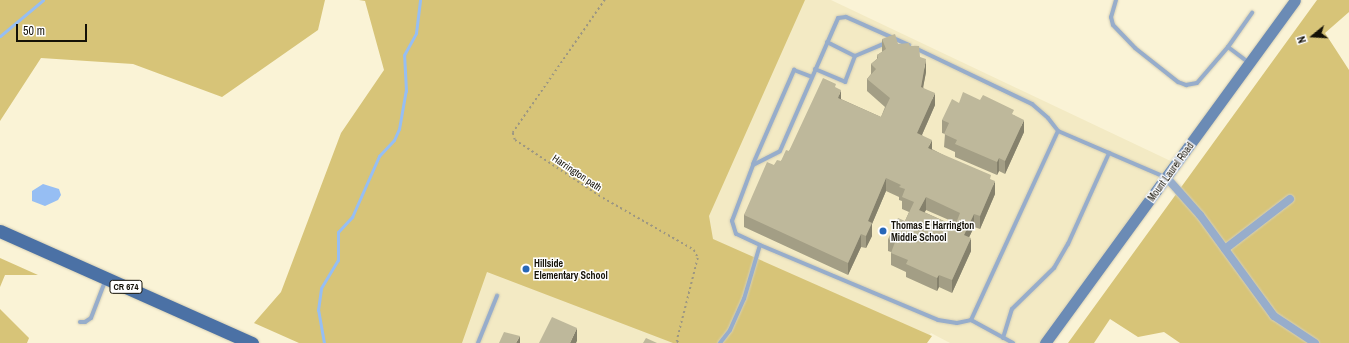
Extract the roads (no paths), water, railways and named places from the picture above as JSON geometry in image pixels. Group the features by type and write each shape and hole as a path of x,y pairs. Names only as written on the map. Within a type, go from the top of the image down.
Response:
{"main road":[{"name":"Mount Laurel Road","path":"1045,343 1167,178 1295,0"},
{"name":"CR 674","path":"0,231 252,343"}],"street":[{"path":"1167,178 1200,215 1274,316 1315,343"},
{"path":"1225,250 1290,199"}],"lane":[{"path":"1116,0 1111,17 1120,34 1135,48 1186,85 1197,83 1228,47 1252,13"},
{"path":"753,165 780,150 835,21 842,17 895,39 1032,104 1048,118 1058,131 1167,178"},
{"path":"815,69 845,82 856,56 895,39"},
{"path":"826,42 856,56"},
{"path":"1228,47 1249,63"},
{"path":"812,77 794,70 753,165 732,220 732,228 736,234 938,320 956,323 971,320 1013,343"},
{"path":"971,320 1058,131"},
{"path":"1004,338 1012,308 1054,268 1068,244 1109,153"},
{"path":"720,343 730,330 744,299 760,245"},
{"path":"80,322 85,322 91,318 106,278"},
{"path":"478,343 497,296"}],"water":[{"path":"43,184 59,189 61,195 58,200 45,206 32,201 32,191"}],"waterway":[{"path":"0,36 43,0"},
{"path":"324,343 318,310 321,288 338,260 338,232 352,217 379,156 394,140 399,129 406,91 404,55 416,33 420,0"}],"place":[{"name":"Thomas E Harrington Middle School","path":"883,231"},
{"name":"Hillside Elementary School","path":"526,269"}]}
